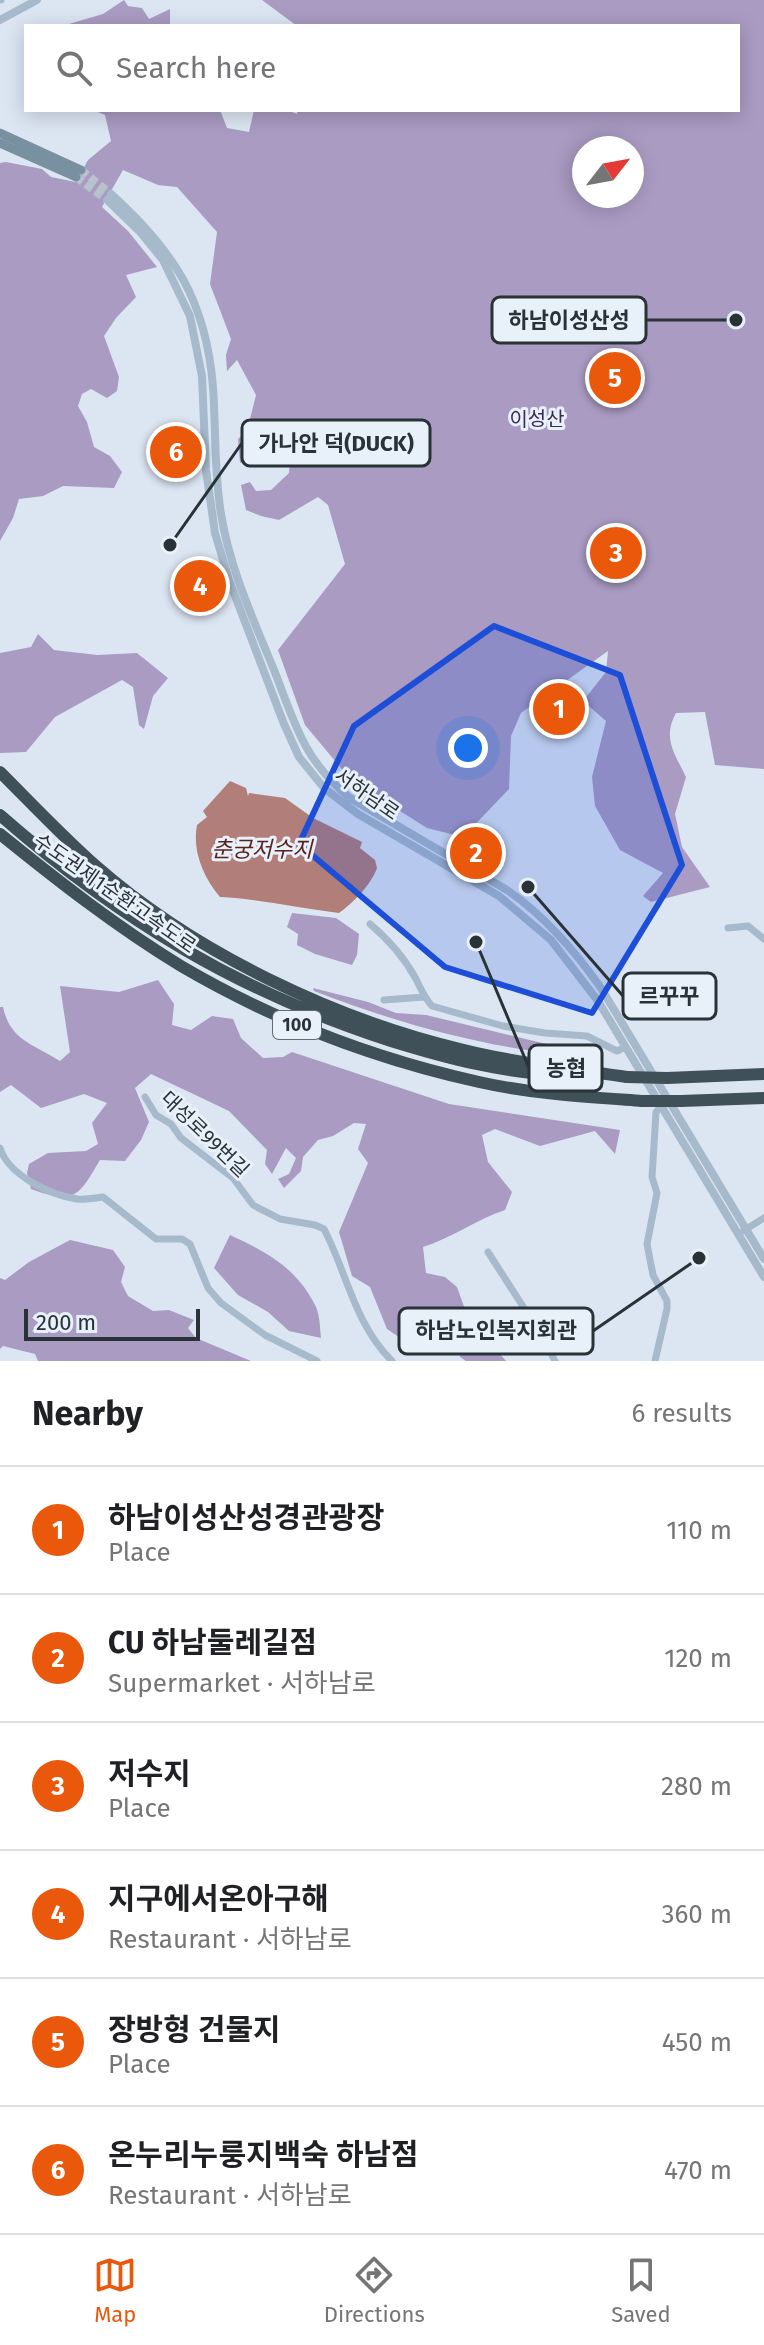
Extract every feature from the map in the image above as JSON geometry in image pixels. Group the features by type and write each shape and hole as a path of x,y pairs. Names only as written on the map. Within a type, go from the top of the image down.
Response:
{"highway":[{"name":"수도권제1순환고속도로","path":"0,772 97,867 207,945 282,986 400,1033 463,1050 664,1084 760,1074"},
{"name":"수도권제1순환고속도로","path":"0,815 83,884 128,916 221,971 287,1004 360,1031 457,1059 548,1075 627,1077"},
{"name":"수도권제1순환고속도로","path":"0,834 124,929 182,966 290,1022 356,1047 481,1083 576,1097 642,1101 761,1099"}],"main road":[{"path":"0,133 78,173 0,143"}],"street":[{"path":"0,20 37,0"},
{"name":"서하남로","path":"764,1259 742,1232 574,967 541,931 499,896 358,814 324,788 299,757 234,594 215,533 206,470 202,376 190,316 163,260 109,197 145,225 166,251 198,311 210,361 217,485 233,566 305,748 330,782 350,798 507,890 551,928 582,961 664,1084 742,1232 764,1277"},
{"path":"370,924 396,949 432,1006 464,1017 545,1033 587,1036 617,1051 625,1047"},
{"path":"728,928 748,926 764,939"},
{"path":"384,1000 424,997"},
{"name":"대성로99번길","path":"145,1097 156,1115 171,1124 181,1138 233,1178 253,1205 280,1219 324,1229 363,1323 392,1361"},
{"path":"655,1361 667,1301 653,1275 647,1244 652,1210 656,1204 653,1159 656,1112 661,1106"},
{"path":"0,1148 3,1158 13,1169 42,1187 79,1199 103,1197 156,1239 182,1239 190,1244 204,1280 221,1303 265,1335 317,1361"},
{"path":"742,1232 764,1218"},
{"path":"488,1252 555,1361"}],"highlighted area":[{"path":"494,626 620,675 682,865 592,1013 445,967 299,844 354,726"}],"green space":[{"path":"124,0 128,6 142,8 149,19 170,9 170,24 69,24 103,14"},
{"name":"이성산","path":"262,0 764,0 764,769 715,765 705,712 676,713 670,730 674,753 686,777 675,814 682,847 710,887 651,902 643,896 663,873 620,850 595,806 592,777 606,721 583,701 606,672 608,651 521,713 511,736 509,789 463,837 427,828 351,780 305,725 278,650 345,564 328,505 318,497 279,520 246,510 241,485 250,482 256,491 271,490 289,473 290,458 264,447 240,463 238,439 247,431 256,395 237,360 227,371 226,355 231,339 210,284 217,232 177,187 158,185 123,170 102,207 128,231 157,267 126,275 136,297 104,336 119,377 117,391 107,398 91,389 82,394 78,406 87,422 94,447 110,456 122,472 114,488 63,486 43,496 19,499 0,541 0,163 42,169 51,177 76,182 88,160 111,141 105,115 98,112 221,112 227,128 249,132 254,112 740,112 740,24 294,24"},
{"path":"38,634 54,650 97,655 137,653 168,678 153,696 144,729 139,725 133,687 122,680 55,717 26,752 0,753 0,653 31,647"},
{"path":"292,913 336,918 359,934 357,955 352,965 297,945 298,934 287,927"},
{"path":"158,980 174,1004 172,1025 191,1030 212,1016 233,1019 241,1038 263,1058 283,1057 292,1052 449,1104 620,1130 615,1154 595,1131 540,1146 495,1129 482,1135 488,1162 512,1192 505,1210 423,1247 426,1273 445,1277 457,1287 476,1340 490,1343 506,1361 466,1361 460,1357 461,1342 446,1323 426,1325 406,1342 387,1329 370,1287 352,1276 339,1232 368,1163 358,1149 366,1124 354,1123 333,1136 318,1140 303,1157 301,1171 284,1188 278,1179 289,1174 296,1158 286,1148 272,1174 265,1164 267,1150 229,1111 151,1074 135,1088 149,1122 141,1140 125,1161 100,1160 80,1190 66,1197 31,1189 27,1173 29,1164 48,1153 86,1151 98,1144 92,1123 107,1103 84,1094 41,1108 11,1085 0,1092 0,1007 3,1007 6,1018 17,1034 60,1061 70,1052 60,986 119,992"},
{"path":"313,988 368,1002 396,1013 426,1015 555,1046 578,1047 591,1058 520,1049 450,1035 348,1004"},
{"path":"230,1235 280,1263 300,1282 316,1307 321,1338 289,1331 268,1312 238,1295 214,1268"},
{"path":"70,1240 113,1250 125,1267 121,1282 128,1296 153,1311 169,1310 194,1320 188,1328 196,1338 251,1361 38,1361 35,1354 3,1346 0,1349 0,1278 5,1280 29,1262"}],"water":[{"name":"춘궁저수지","path":"230,781 246,788 248,796 249,793 285,798 313,818 362,842 360,848 375,860 377,868 356,899 339,913 220,897 200,863 196,834 197,825 207,817 203,811"}],"tunnel":[{"path":"81,170 111,194"},
{"path":"76,177 107,200"}],"place":[{"name":"하남이성산성","path":"736,320"},
{"name":"장방형 건물지","path":"615,378"},
{"name":"온누리누룽지백숙 하남점","path":"176,452"},
{"name":"가나안 덕(DUCK)","path":"170,545"},
{"name":"저수지","path":"616,553"},
{"name":"지구에서온아구해","path":"200,586"},
{"name":"하남이성산성경관광장","path":"559,709"},
{"name":"CU 하남둘레길점","path":"476,853"},
{"name":"르꾸꾸","path":"528,887"},
{"name":"농협","path":"476,942"},
{"name":"하남노인복지회관","path":"699,1258"}]}
